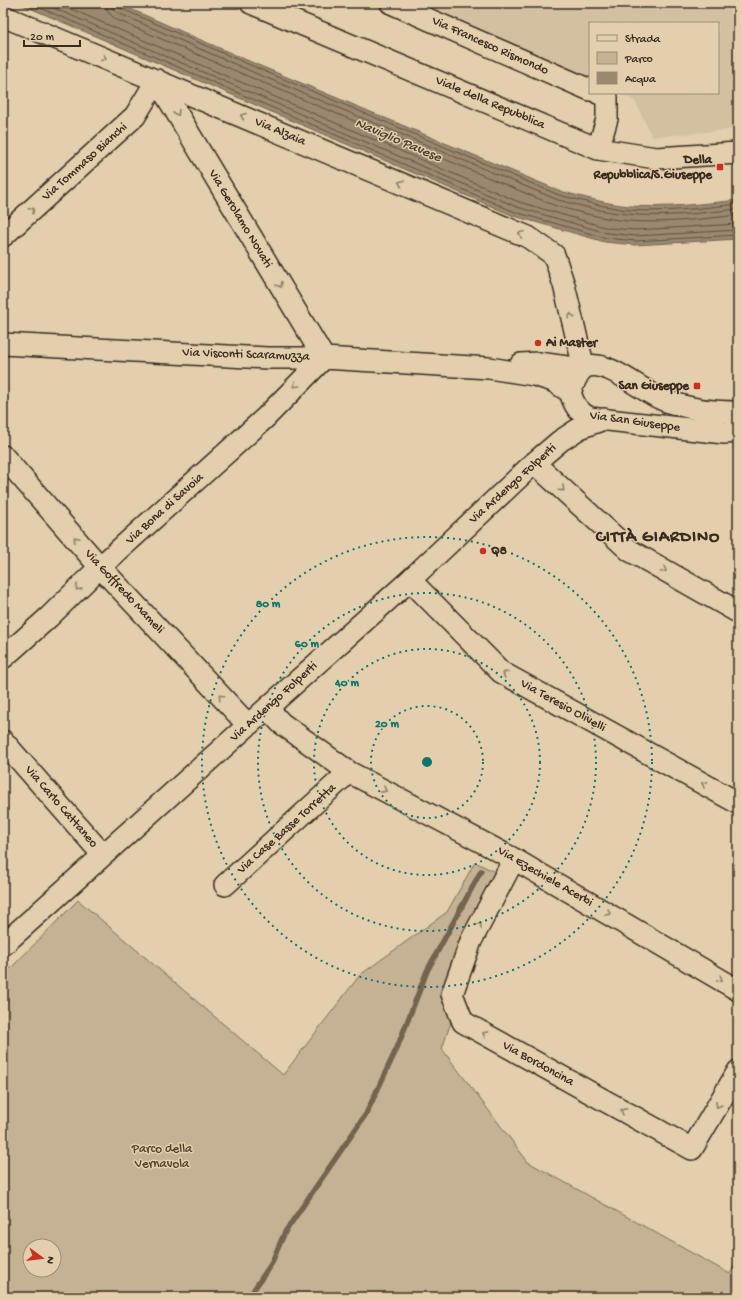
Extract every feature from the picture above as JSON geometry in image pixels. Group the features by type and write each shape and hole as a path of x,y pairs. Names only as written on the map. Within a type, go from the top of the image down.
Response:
{"street":[{"name":"Viale della Repubblica","path":"251,3 598,149 656,158 738,153"},
{"name":"Via Francesco Rismondo","path":"391,3 589,90"},
{"name":"Via Alzaia","path":"3,16 528,237 554,255 564,285 583,368"},
{"name":"Via Tommaso Bianchi","path":"3,236 136,116 157,80"},
{"name":"Via Gerolamo Novati","path":"157,80 324,358"},
{"path":"598,149 607,119 607,97 600,94"},
{"name":"Via Visconti Scaramuzza","path":"3,344 267,358 324,358 489,368 540,377 553,381 572,399"},
{"name":"Via Bona di Savoia","path":"3,658 49,617 100,567 265,418 324,358"},
{"name":"Via Visconti Scaramuzza","path":"489,368 538,363 583,368"},
{"name":"Via San Giuseppe","path":"583,368 589,366 600,366 611,370 654,395 680,405 700,410 738,412"},
{"path":"572,399 583,368"},
{"name":"Via San Giuseppe","path":"572,399 581,414 590,418 724,433 738,432"},
{"name":"Via Ardengo Folperti","path":"560,441 572,399"},
{"name":"Via Ardengo Folperti","path":"3,945 410,580 534,463 560,441 580,428 604,419"},
{"name":"Via Goffredo Mameli","path":"3,456 100,567 248,725"},
{"path":"534,463 629,550 738,612"},
{"name":"Via Teresio Olivelli","path":"410,580 501,672 738,803"},
{"name":"Via Ezechiele Acerbi","path":"267,708 281,723 349,772 514,859 738,990"},
{"name":"Via Carlo Cattaneo","path":"3,741 103,855"},
{"name":"Via Case Basse Torretta","path":"225,885 349,772"},
{"name":"Via Bordoncina","path":"514,859 471,941 452,994 463,1022 692,1149 738,1071"}],"shaded area":[{"path":"419,3 738,3 738,129 652,137 635,101 620,94 719,94 719,22 589,22 589,81"}],"green space":[{"name":"Parco della Vernavola","path":"475,862 509,879 473,956 442,1049 528,1162 730,1274 738,1258 738,1297 3,1297 3,976 78,900 283,1075 360,975 447,912"}],"water":[{"name":"Naviglio Pavese","path":"18,3 117,3 258,65 560,191 604,202 630,206 670,206 738,200 738,239 635,245 605,242 514,216"}],"waterway":[{"path":"249,1297 271,1264 285,1232 366,1114 397,1048 427,971 481,871"}],"place":[{"name":"Della Repubblica/S.Giuseppe","path":"720,167"},
{"name":"Ai Master","path":"538,343"},
{"name":"San Giuseppe","path":"697,386"},
{"name":"Q8","path":"483,551"}],"district":[{"name":"CITTÀ GIARDINO","path":"658,538"}]}
